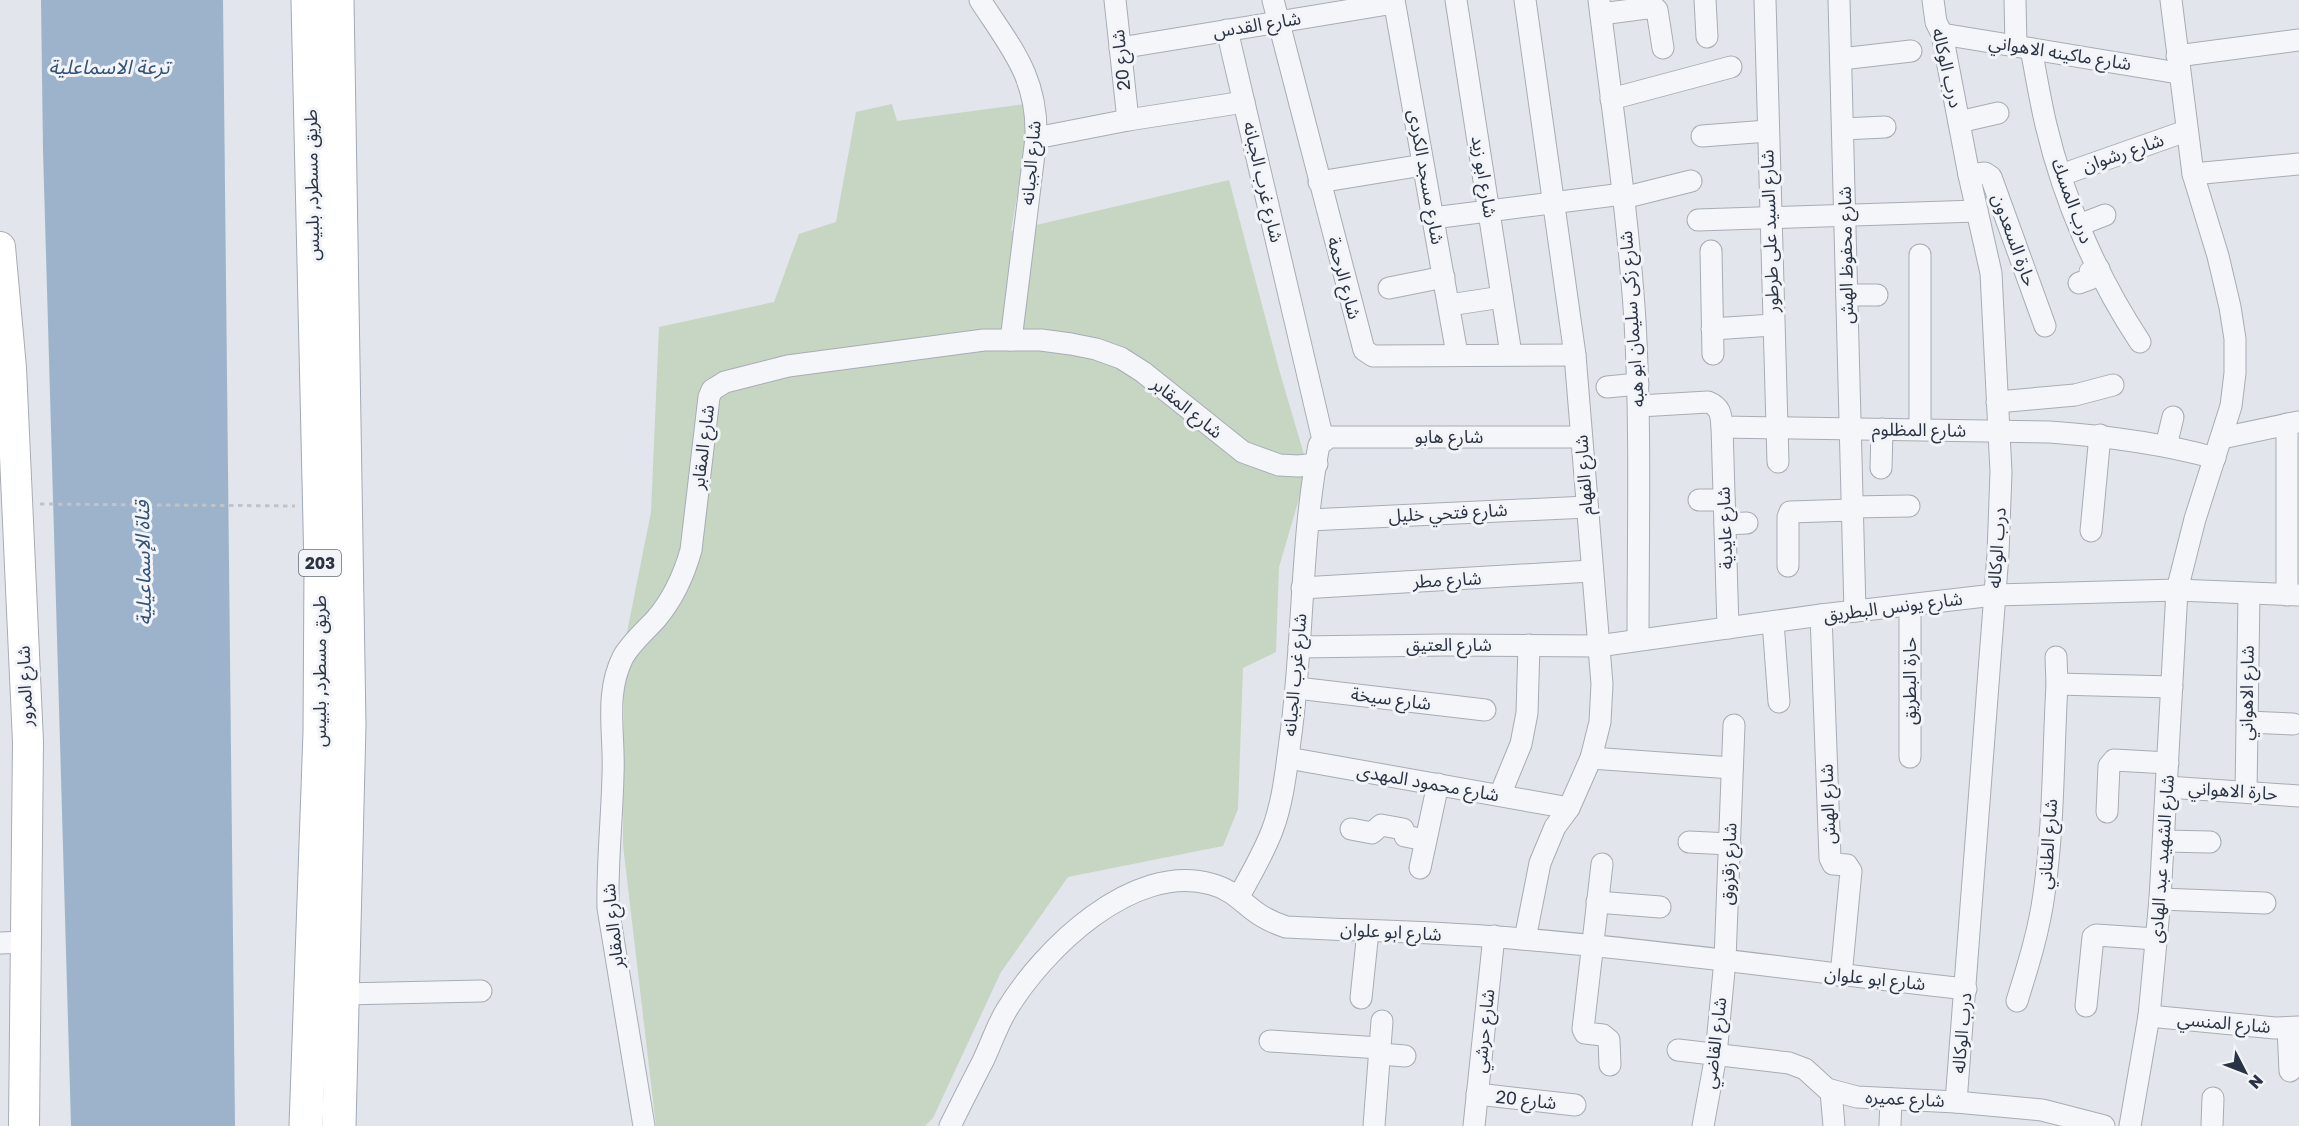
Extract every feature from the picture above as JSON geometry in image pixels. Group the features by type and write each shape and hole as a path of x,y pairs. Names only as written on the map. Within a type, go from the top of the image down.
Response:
{"main road":[{"name":"طريق مسطرد, بلبيس","path":"306,1126 315,901 321,568 308,0"},
{"name":"طريق مسطرد, بلبيس","path":"337,0 349,725 339,1126"},
{"name":"شارع المرور","path":"0,248 9,523 28,742 13,943 24,1126"}],"street":[{"name":"شارع الجبانه","path":"980,0 1021,63 1030,81 1035,99 1036,138 1011,339"},
{"name":"شارع 20","path":"1115,0 1128,120"},
{"name":"شارع الرحمة","path":"1273,0 1364,350 1373,356 1575,355"},
{"name":"شارع ابو زيد","path":"1456,0 1492,167 1489,211 1511,354"},
{"name":"شارع الفهام","path":"1524,0 1575,355 1602,684 1600,722 1591,758 1569,808 1555,827 1540,863 1525,939"},
{"path":"1705,0 1707,37"},
{"name":"شارع السيد على طرطور","path":"1765,0 1775,428 1778,462"},
{"name":"شارع محفوظ الهش","path":"1839,0 1855,611"},
{"name":"درب الوكاله","path":"1933,0 1991,273 2001,514 1956,1102"},
{"name":"درب المسك","path":"2015,0 2024,47 2046,126 2079,225 2116,307 2140,342"},
{"name":"شارع الشهيد عبد الهادى","path":"2130,1126 2149,1016 2160,899 2177,590 2194,519 2231,406 2235,373 2235,339 2230,307 2218,256 2193,174 2177,64 2171,0"},
{"name":"شارع القدس","path":"1120,48 1394,1"},
{"name":"شارع مسجد الكردى","path":"1394,1 1457,354"},
{"path":"1600,7 1654,7 1657,10 1663,48"},
{"name":"شارع زكى سليمان ابو هبه","path":"1600,7 1623,196 1635,320 1639,406 1638,639"},
{"name":"شارع غرب الجبانه","path":"1227,30 1320,449 1302,588 1298,688 1282,795 1272,830 1258,864 1239,896"},
{"name":"شارع ماكينه الاهواني","path":"1942,34 2024,47 2177,64 2299,40"},
{"path":"1841,59 1911,51"},
{"path":"1611,99 1731,67"},
{"path":"1036,138 1128,120 1244,102"},
{"path":"1959,122 1998,113"},
{"path":"1843,129 1885,127"},
{"path":"1702,136 1768,131"},
{"name":"شارع رشوان","path":"2061,175 2186,131"},
{"path":"2193,174 2299,164"},
{"path":"1319,183 1423,165"},
{"name":"حارة السعدون","path":"1969,175 1985,173 1990,177 2045,326"},
{"path":"1433,218 1623,196 1691,181"},
{"path":"1698,220 1977,211"},
{"path":"2079,225 2105,215"},
{"path":"1711,251 1713,354"},
{"path":"1920,255 1920,429"},
{"path":"2079,283 2090,279 2090,272 2099,269"},
{"path":"1389,288 1444,277"},
{"path":"1847,295 1877,295"},
{"path":"1449,305 1502,297"},
{"path":"1712,329 1773,325"},
{"name":"شارع المقابر","path":"644,1126 608,908 614,772 610,711 613,682 624,656 667,604 688,560 709,397 718,385 788,366 957,343 1011,339 1071,344 1096,349 1121,358 1143,372 1243,452 1279,465 1298,466 1320,449"},
{"path":"1607,387 1638,384"},
{"path":"1997,402 2075,395 2113,385"},
{"path":"1639,406 1708,402 1714,404 1721,412 1722,427"},
{"path":"2166,446 2173,417"},
{"path":"2222,438 2293,423 2293,595"},
{"name":"شارع المظلوم","path":"1722,427 1920,429 2100,435 2166,446 2215,458"},
{"name":"شارع عايدية","path":"1722,427 1728,628"},
{"path":"1881,468 1882,429"},
{"path":"2091,531 2100,435"},
{"name":"شارع هابو","path":"1320,449 1329,437 1581,437"},
{"path":"1699,501 1724,500"},
{"path":"1788,566 1788,517 1790,512 1909,506"},
{"name":"شارع فتحي خليل","path":"1309,520 1587,507"},
{"path":"1725,524 1747,523"},
{"name":"شارع مطر","path":"1302,588 1591,571"},
{"name":"شارع يونس البطريق","path":"1598,646 1821,615 1994,595 2177,590 2293,595"},
{"name":"شارع الاهواني","path":"2246,792 2249,594"},
{"name":"حارة البطريق","path":"1910,605 1910,757"},
{"name":"شارع الهش","path":"1821,615 1830,858 1833,864 1847,866 1851,871 1841,976"},
{"path":"1773,622 1779,702"},
{"path":"1500,795 1521,744 1527,713 1529,645"},
{"name":"شارع العتيق","path":"1299,647 1598,646"},
{"name":"شارع الطناني","path":"2017,1001 2037,932 2044,895 2057,684 2056,657"},
{"path":"2057,684 2172,687"},
{"name":"شارع سيخة","path":"1298,688 1485,710"},
{"path":"2247,722 2293,724"},
{"name":"شارع زقزوق","path":"1725,960 1734,725"},
{"name":"شارع محمود المهدى","path":"1288,758 1569,808"},
{"path":"1591,758 1732,768"},
{"path":"2107,812 2111,762 2114,760 2168,763"},
{"path":"1420,868 1438,784"},
{"name":"حارة الاهواني","path":"2167,787 2299,796"},
{"path":"1351,829 1372,833 1381,825 1403,828 1406,837 1425,840"},
{"path":"2164,841 2210,842"},
{"path":"1689,842 1730,844"},
{"path":"1602,864 1583,1029 1588,1033 1603,1035 1609,1040 1610,1065"},
{"name":"شارع ابو علوان","path":"950,1126 1006,1011 1038,966 1078,927 1124,896 1151,884 1181,879 1212,884 1239,896 1252,910 1286,927 1494,936 1725,960 1841,976 1966,989"},
{"path":"2160,899 2265,903"},
{"path":"1598,902 1660,907"},
{"path":"1361,998 1368,931"},
{"name":"شارع حرشي","path":"1474,1126 1494,936"},
{"path":"2086,1006 2093,937 2156,939"},
{"name":"شارع القاضي","path":"1703,1126 1716,1055 1725,960"},
{"path":"344,994 481,991"},
{"name":"شارع المنسي","path":"2149,1016 2226,1025 2294,1028"},
{"path":"1374,1126 1382,1021"},
{"path":"2289,1071 2294,1028"},
{"path":"1270,1041 1380,1051 1405,1056"},
{"name":"شارع عميره","path":"1678,1050 1790,1063 1805,1069 1818,1083 1832,1090 1857,1097 1956,1102 1997,1116 2042,1110 2104,1126"},
{"path":"1832,1090 1834,1126"},
{"name":"شارع 20","path":"1477,1094 1575,1105"},
{"path":"2212,1126 2213,1098"},
{"path":"1890,1126 1891,1099"}],"path":[{"path":"68,504 284,506"}],"green space":[{"path":"1033,103 1011,231 1229,180 1280,373 1308,468 1279,567 1276,652 1243,668 1238,809 1223,846 1068,877 1001,972 933,1118 925,1126 656,1126 623,845 624,647 651,512 659,327 774,302 799,234 836,222 856,112 892,104 897,121"}],"water":[{"path":"41,0 223,0 235,1126 71,1126 43,150"}],"water label":[{"name":"ترعة الاسماعلية","path":"109,67"},
{"name":"قناة الإسماعيلية","path":"143,563"}]}
